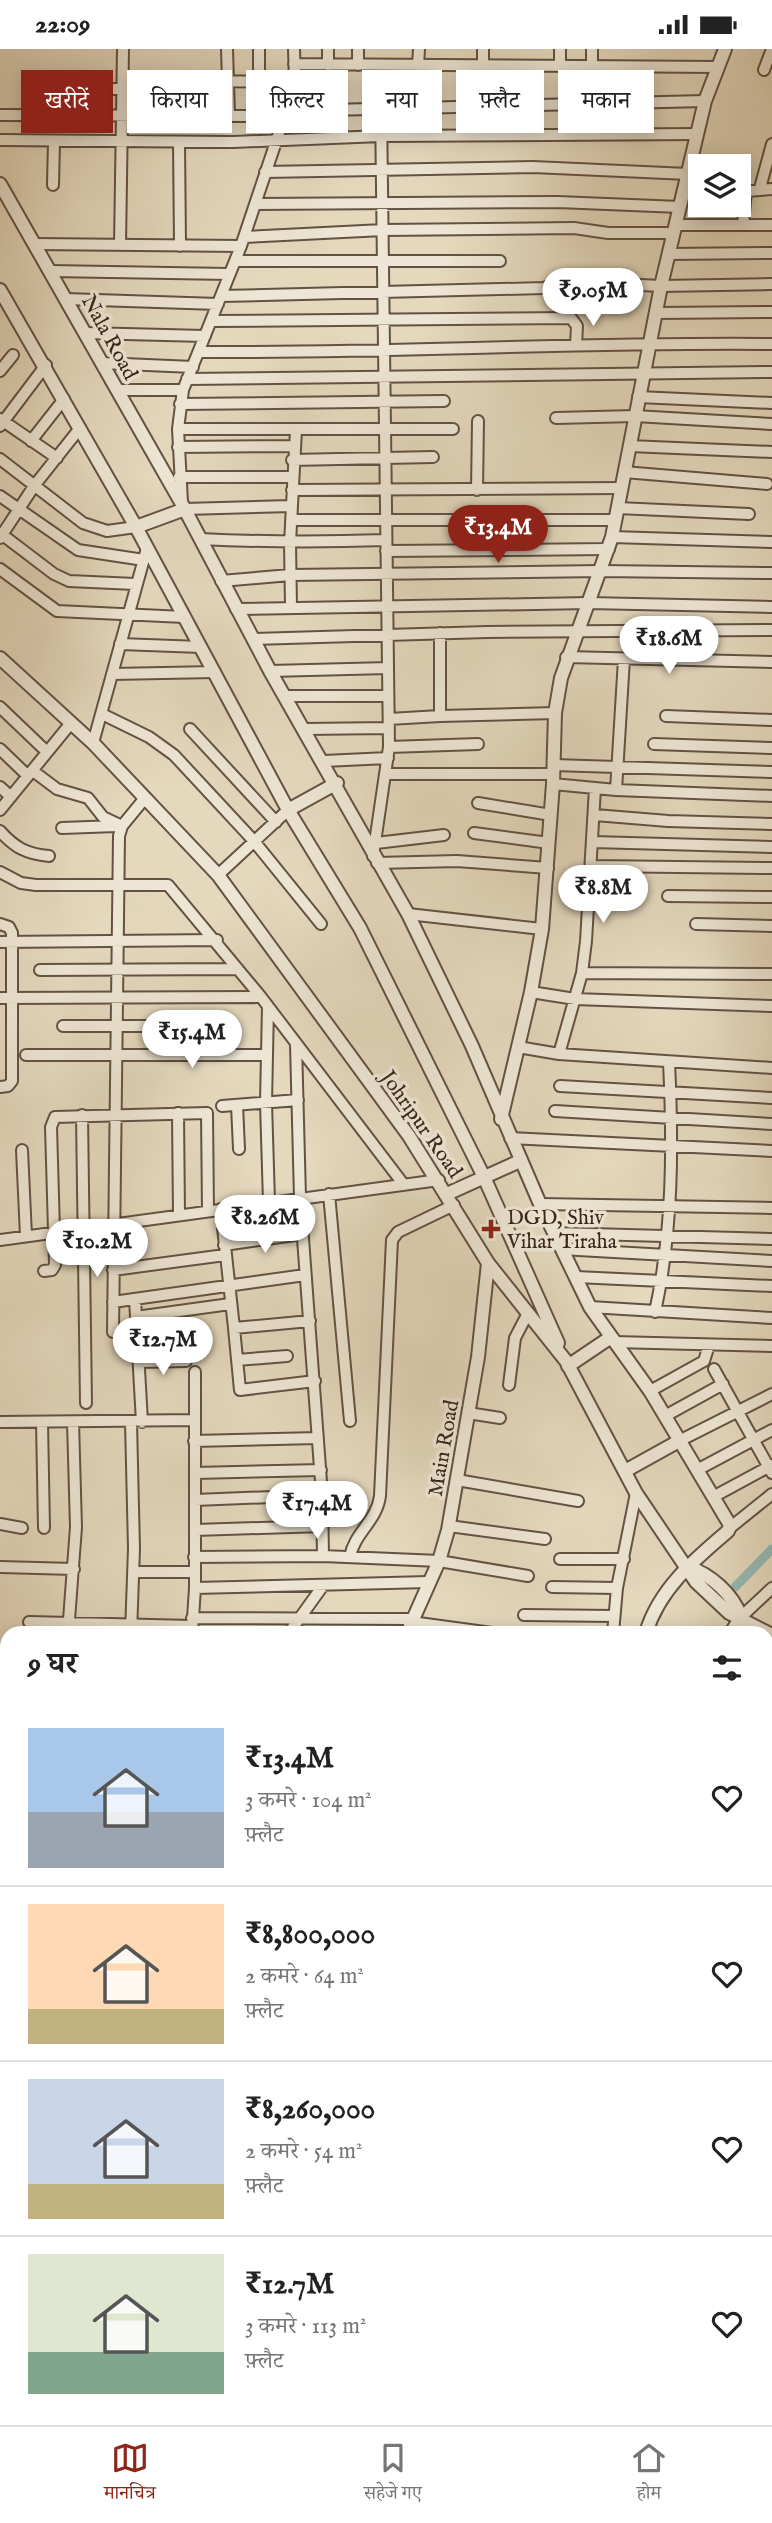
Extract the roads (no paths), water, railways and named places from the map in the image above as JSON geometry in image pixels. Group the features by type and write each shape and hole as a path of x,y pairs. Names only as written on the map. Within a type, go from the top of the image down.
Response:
{"street":[{"path":"120,245 123,49"},
{"path":"227,49 228,70"},
{"path":"259,49 259,70"},
{"path":"294,49 294,70"},
{"path":"328,49 328,65"},
{"path":"358,49 358,65"},
{"path":"418,66 419,49"},
{"path":"483,49 483,66"},
{"path":"560,49 560,65"},
{"path":"592,49 592,65"},
{"path":"692,154 705,101 725,49"},
{"path":"764,70 772,50"},
{"path":"294,64 718,67"},
{"path":"113,85 127,85"},
{"path":"442,106 705,101"},
{"path":"0,115 127,115"},
{"path":"181,509 178,429 185,384 235,261 277,133"},
{"path":"0,141 179,142 381,136 697,134"},
{"path":"376,854 389,752 381,136"},
{"path":"54,141 54,185"},
{"path":"179,142 180,246"},
{"path":"760,188 772,144"},
{"path":"265,172 533,167 688,174 643,371 610,543 602,571 566,657 555,713 548,868 542,929 531,992 501,1119"},
{"name":"Nala Road","path":"0,184 408,914 472,1046 510,1138 510,1166 540,1204 590,1307 610,1340 650,1391 665,1416 673,1445 697,1470 730,1527"},
{"path":"743,225 746,191 772,189"},
{"path":"254,204 558,202 680,207"},
{"path":"34,244 180,246 383,230 576,228 608,233 772,225"},
{"path":"669,254 772,253"},
{"path":"235,261 500,261"},
{"path":"50,271 229,274"},
{"path":"66,299 220,300 382,290 544,288 561,281 661,286 772,284"},
{"path":"0,289 80,428 142,526 145,554 93,743"},
{"path":"656,313 772,312"},
{"path":"212,321 571,318 577,326 576,345"},
{"path":"85,333 205,336"},
{"path":"199,352 649,343 772,344"},
{"path":"0,371 13,355"},
{"path":"101,363 193,367"},
{"path":"46,365 1,422 57,458"},
{"path":"117,390 185,384 383,378 643,371 772,372"},
{"path":"638,397 772,403"},
{"path":"31,441 64,399"},
{"path":"180,404 444,401"},
{"path":"556,418 635,416 772,424"},
{"path":"477,490 478,421"},
{"path":"80,428 34,486 1,536 54,574 69,581 135,584"},
{"path":"178,429 453,429"},
{"path":"291,607 292,460 296,430"},
{"path":"178,447 293,446"},
{"path":"629,446 772,452"},
{"path":"292,460 433,457"},
{"path":"0,459 73,517 95,529 142,526 181,509 291,506"},
{"path":"624,472 767,484"},
{"path":"179,477 292,477"},
{"path":"292,489 621,488"},
{"path":"0,496 78,550 145,554"},
{"path":"292,520 749,514"},
{"path":"200,539 386,546 772,542"},
{"path":"145,554 201,647 288,810 360,927 484,1177 567,1363 610,1340 772,1346"},
{"path":"0,569 57,611 184,617"},
{"path":"221,581 290,575 602,571 772,573"},
{"path":"236,609 589,603 772,607"},
{"path":"253,639 440,633 772,629"},
{"path":"440,633 440,716"},
{"path":"120,644 201,647"},
{"path":"566,657 772,662"},
{"name":"Johripur Road","path":"0,658 93,743 218,875 439,1180 488,1263 567,1363 636,1493 688,1567"},
{"path":"616,790 624,659"},
{"path":"270,671 388,668"},
{"path":"112,674 215,673"},
{"path":"286,697 388,696"},
{"path":"0,707 47,752"},
{"path":"305,729 440,716 555,713"},
{"path":"102,715 165,748 253,840 321,924"},
{"path":"666,716 772,719"},
{"path":"0,810 71,723"},
{"path":"190,729 276,822"},
{"path":"324,761 478,744"},
{"path":"654,744 772,748"},
{"path":"0,749 57,789 88,798 103,817 122,826"},
{"path":"387,773 553,774 616,767 772,772"},
{"path":"553,774 595,788 772,796"},
{"path":"218,875 288,810 337,783"},
{"path":"0,787 11,797"},
{"path":"559,1054 582,973 592,866 595,788"},
{"path":"113,1332 122,826 145,798"},
{"path":"478,803 551,815"},
{"path":"595,815 668,821 772,824"},
{"path":"62,828 122,826"},
{"path":"0,831 11,844 25,852 49,856"},
{"path":"474,833 549,843"},
{"path":"376,854 444,835"},
{"path":"593,842 772,847"},
{"path":"376,854 548,868"},
{"path":"592,866 772,868"},
{"path":"0,872 21,883 36,885 166,884 217,940 404,1185"},
{"path":"668,896 772,897"},
{"path":"408,914 542,929"},
{"path":"696,923 772,926"},
{"path":"0,925 12,930 13,999 12,1081 8,1086 0,1087"},
{"path":"0,941 217,940"},
{"path":"40,970 238,969"},
{"path":"582,973 772,974"},
{"path":"531,992 575,999 772,1006"},
{"path":"0,999 265,1001"},
{"path":"265,1001 269,1202"},
{"path":"63,1026 197,1026"},
{"path":"296,1044 300,1198 321,1470 323,1556"},
{"path":"518,1048 559,1054 772,1068"},
{"path":"26,1055 267,1055"},
{"path":"655,1313 662,1281 670,1207 670,1062"},
{"path":"560,1086 772,1098"},
{"path":"222,1106 298,1100"},
{"path":"237,1105 239,1149"},
{"path":"555,1111 772,1124"},
{"path":"178,1113 179,1215"},
{"path":"44,1271 54,1268 52,1121 60,1116 208,1114 208,1211"},
{"path":"82,1115 86,1403"},
{"path":"510,1138 772,1151"},
{"path":"22,1150 26,1236"},
{"path":"350,1557 353,1543 375,1514 380,1496 391,1240 398,1232 484,1177 510,1166"},
{"path":"0,1240 439,1180"},
{"path":"328,1194 350,1421"},
{"path":"540,1204 772,1208"},
{"path":"221,1209 240,1389 315,1381"},
{"path":"555,1233 772,1239"},
{"path":"113,1270 302,1234"},
{"path":"561,1249 772,1261"},
{"name":"Main Road","path":"410,1625 439,1561 449,1526 468,1413 488,1263"},
{"path":"113,1302 305,1275"},
{"path":"576,1277 772,1286"},
{"path":"131,1626 139,1362 135,1299"},
{"path":"136,1317 230,1304"},
{"path":"590,1307 772,1318"},
{"path":"509,1385 515,1338 528,1313"},
{"path":"234,1328 310,1321"},
{"path":"650,1391 704,1361 709,1345"},
{"path":"237,1360 287,1356"},
{"path":"139,1362 186,1361"},
{"path":"713,1497 771,1468 714,1369"},
{"path":"195,1372 195,1588 192,1626 300,1619 410,1625"},
{"path":"665,1416 723,1384"},
{"path":"625,1471 772,1394"},
{"path":"468,1413 500,1418"},
{"path":"0,1422 195,1420"},
{"path":"42,1422 44,1528"},
{"path":"69,1626 74,1569 73,1422"},
{"path":"697,1470 772,1430"},
{"path":"194,1441 318,1439"},
{"path":"195,1473 321,1470"},
{"path":"457,1480 578,1501"},
{"path":"613,1626 617,1588 636,1493"},
{"path":"649,1626 657,1609 699,1555 772,1494"},
{"path":"195,1500 322,1495"},
{"path":"0,1524 22,1528"},
{"path":"195,1530 322,1526"},
{"path":"449,1526 545,1539"},
{"path":"194,1557 323,1556 439,1561 528,1577"},
{"path":"560,1559 624,1559"},
{"path":"0,1567 74,1569"},
{"path":"688,1567 736,1612 758,1626"},
{"path":"133,1572 194,1572"},
{"path":"195,1588 322,1587 428,1582"},
{"path":"294,1626 322,1587"},
{"path":"552,1587 617,1588"},
{"path":"736,1612 767,1601 772,1588"},
{"path":"733,1626 736,1612"},
{"path":"524,1615 614,1616"},
{"path":"29,1622 61,1626"}],"waterway":[{"path":"735,1587 772,1549"}],"place":[{"name":"DGD, Shiv Vihar Tiraha","path":"491,1229"}]}
